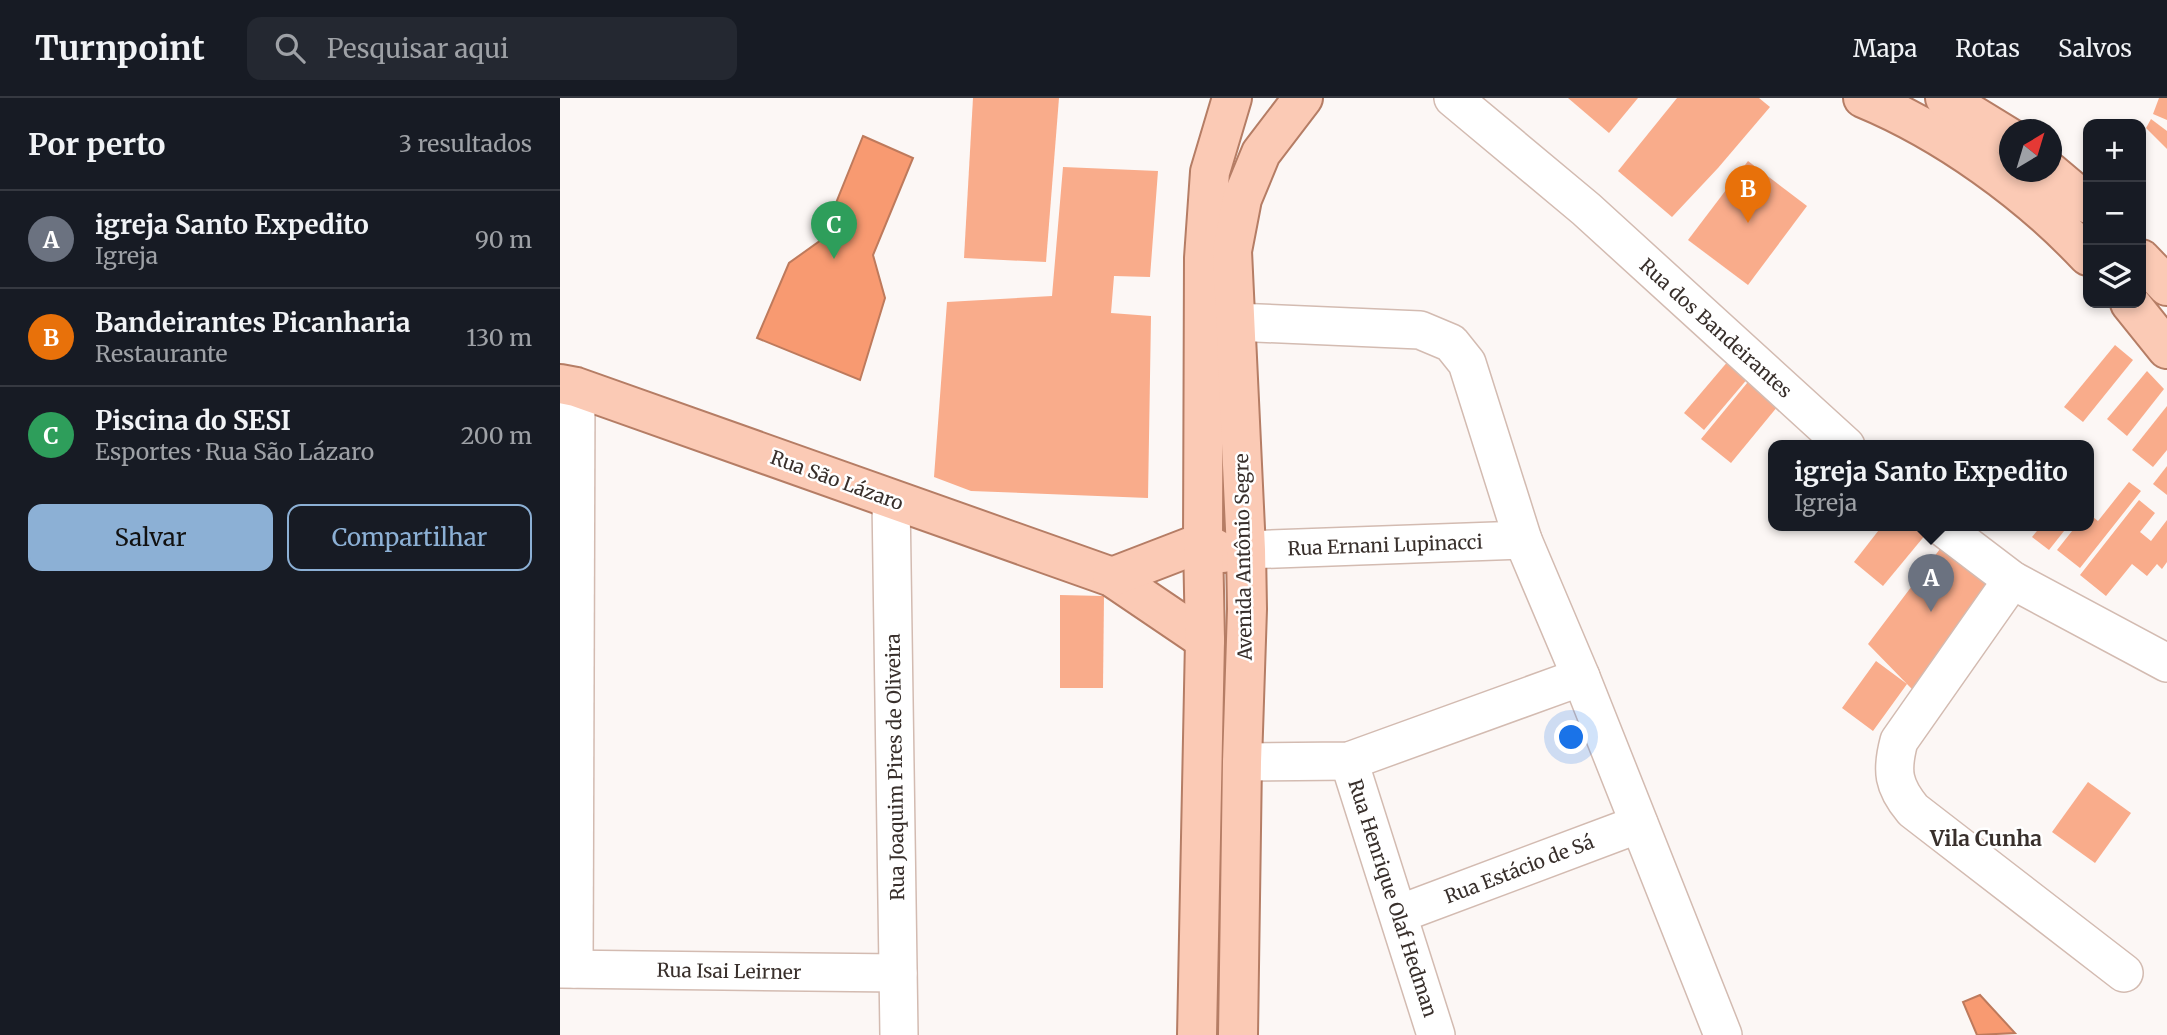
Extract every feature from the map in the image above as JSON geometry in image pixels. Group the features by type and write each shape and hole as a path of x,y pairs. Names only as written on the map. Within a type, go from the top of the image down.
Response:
{"main road":[{"name":"Avenida Antônio Segre","path":"1197,1035 1206,640 1203,542 1204,258 1210,172 1232,98"},
{"path":"1863,98 1934,133 1996,175 2063,230 2083,251"},
{"path":"1945,98 1999,131"},
{"name":"Avenida Antônio Segre","path":"1238,1035 1247,609 1231,251 1242,199 1261,153 1293,106"},
{"path":"2062,182 2083,200"},
{"path":"2146,264 2167,286"},
{"path":"2134,308 2167,349"},
{"name":"Rua São Lázaro","path":"568,386 1112,578 1206,640"},
{"path":"1112,578 1203,542 1215,547 1230,563 1247,609"}],"street":[{"name":"Rua dos Bandeirantes","path":"1453,98 1586,209 1839,440"},
{"path":"1234,322 1420,330 1451,343 1467,363 1523,540 1581,677 1723,1035"},
{"path":"567,969 568,386"},
{"name":"Rua Joaquim Pires de Oliveira","path":"891,499 899,1035"},
{"path":"1948,531 2012,580 2167,663"},
{"name":"Rua Ernani Lupinacci","path":"1246,550 1523,540"},
{"path":"2012,580 1899,741 1894,759 1895,777 1901,795 1913,810 2124,973"},
{"path":"1242,762 1349,761 1581,677"},
{"name":"Rua Henrique Olaf Hedman","path":"1349,761 1436,1035"},
{"name":"Rua Estácio de Sá","path":"1399,914 1639,824"},
{"name":"Rua Isai Leirner","path":"567,969 898,973"}],"shaded area":[{"path":"863,136 913,158 873,255 885,298 860,380 757,338 789,263 821,240"},
{"path":"1980,995 2015,1033 1977,1035 1963,1002"}],"building":[{"path":"973,98 1059,98 1046,262 964,258"},
{"path":"1568,98 1638,98 1609,133"},
{"path":"1677,98 1759,98 1770,107 1672,217 1618,171"},
{"path":"2159,98 2167,98 2167,120 2153,114"},
{"path":"2151,119 2167,131 2167,149 2146,128"},
{"path":"1748,161 1807,206 1748,285 1688,240"},
{"path":"1063,167 1158,171 1150,277 1114,276 1111,313 1151,316 1148,498 971,491 934,477 947,302 1052,296"},
{"path":"2115,345 2133,360 2083,422 2064,407"},
{"path":"1729,360 1749,377 1704,430 1684,413"},
{"path":"2147,371 2164,389 2127,436 2107,419"},
{"path":"1752,377 1782,401 1731,463 1701,439"},
{"path":"2167,406 2167,450 2153,467 2132,450"},
{"path":"2167,466 2167,495 2153,484"},
{"path":"2129,482 2141,491 2080,568 2057,550 2072,531 2094,531 2094,518 2098,521"},
{"path":"2139,500 2155,513 2140,532 2151,541 2167,520 2167,562 2162,569 2157,564 2147,576 2132,564 2106,596 2080,575"},
{"path":"1878,531 1929,531 1883,586 1854,562"},
{"path":"2037,531 2064,531 2049,550 2032,537"},
{"path":"1943,545 1993,581 1912,689 1868,644"},
{"path":"1060,595 1104,596 1103,688 1060,688"},
{"path":"1876,661 1907,684 1873,731 1842,708"},
{"path":"2088,782 2131,813 2095,863 2052,832"}],"place":[{"name":"Bandeirantes Picanharia","path":"1748,223"},
{"name":"Piscina do SESI","path":"834,259"},
{"name":"igreja Santo Expedito","path":"1931,612"}],"district":[{"name":"Vila Cunha","path":"1986,839"}]}
